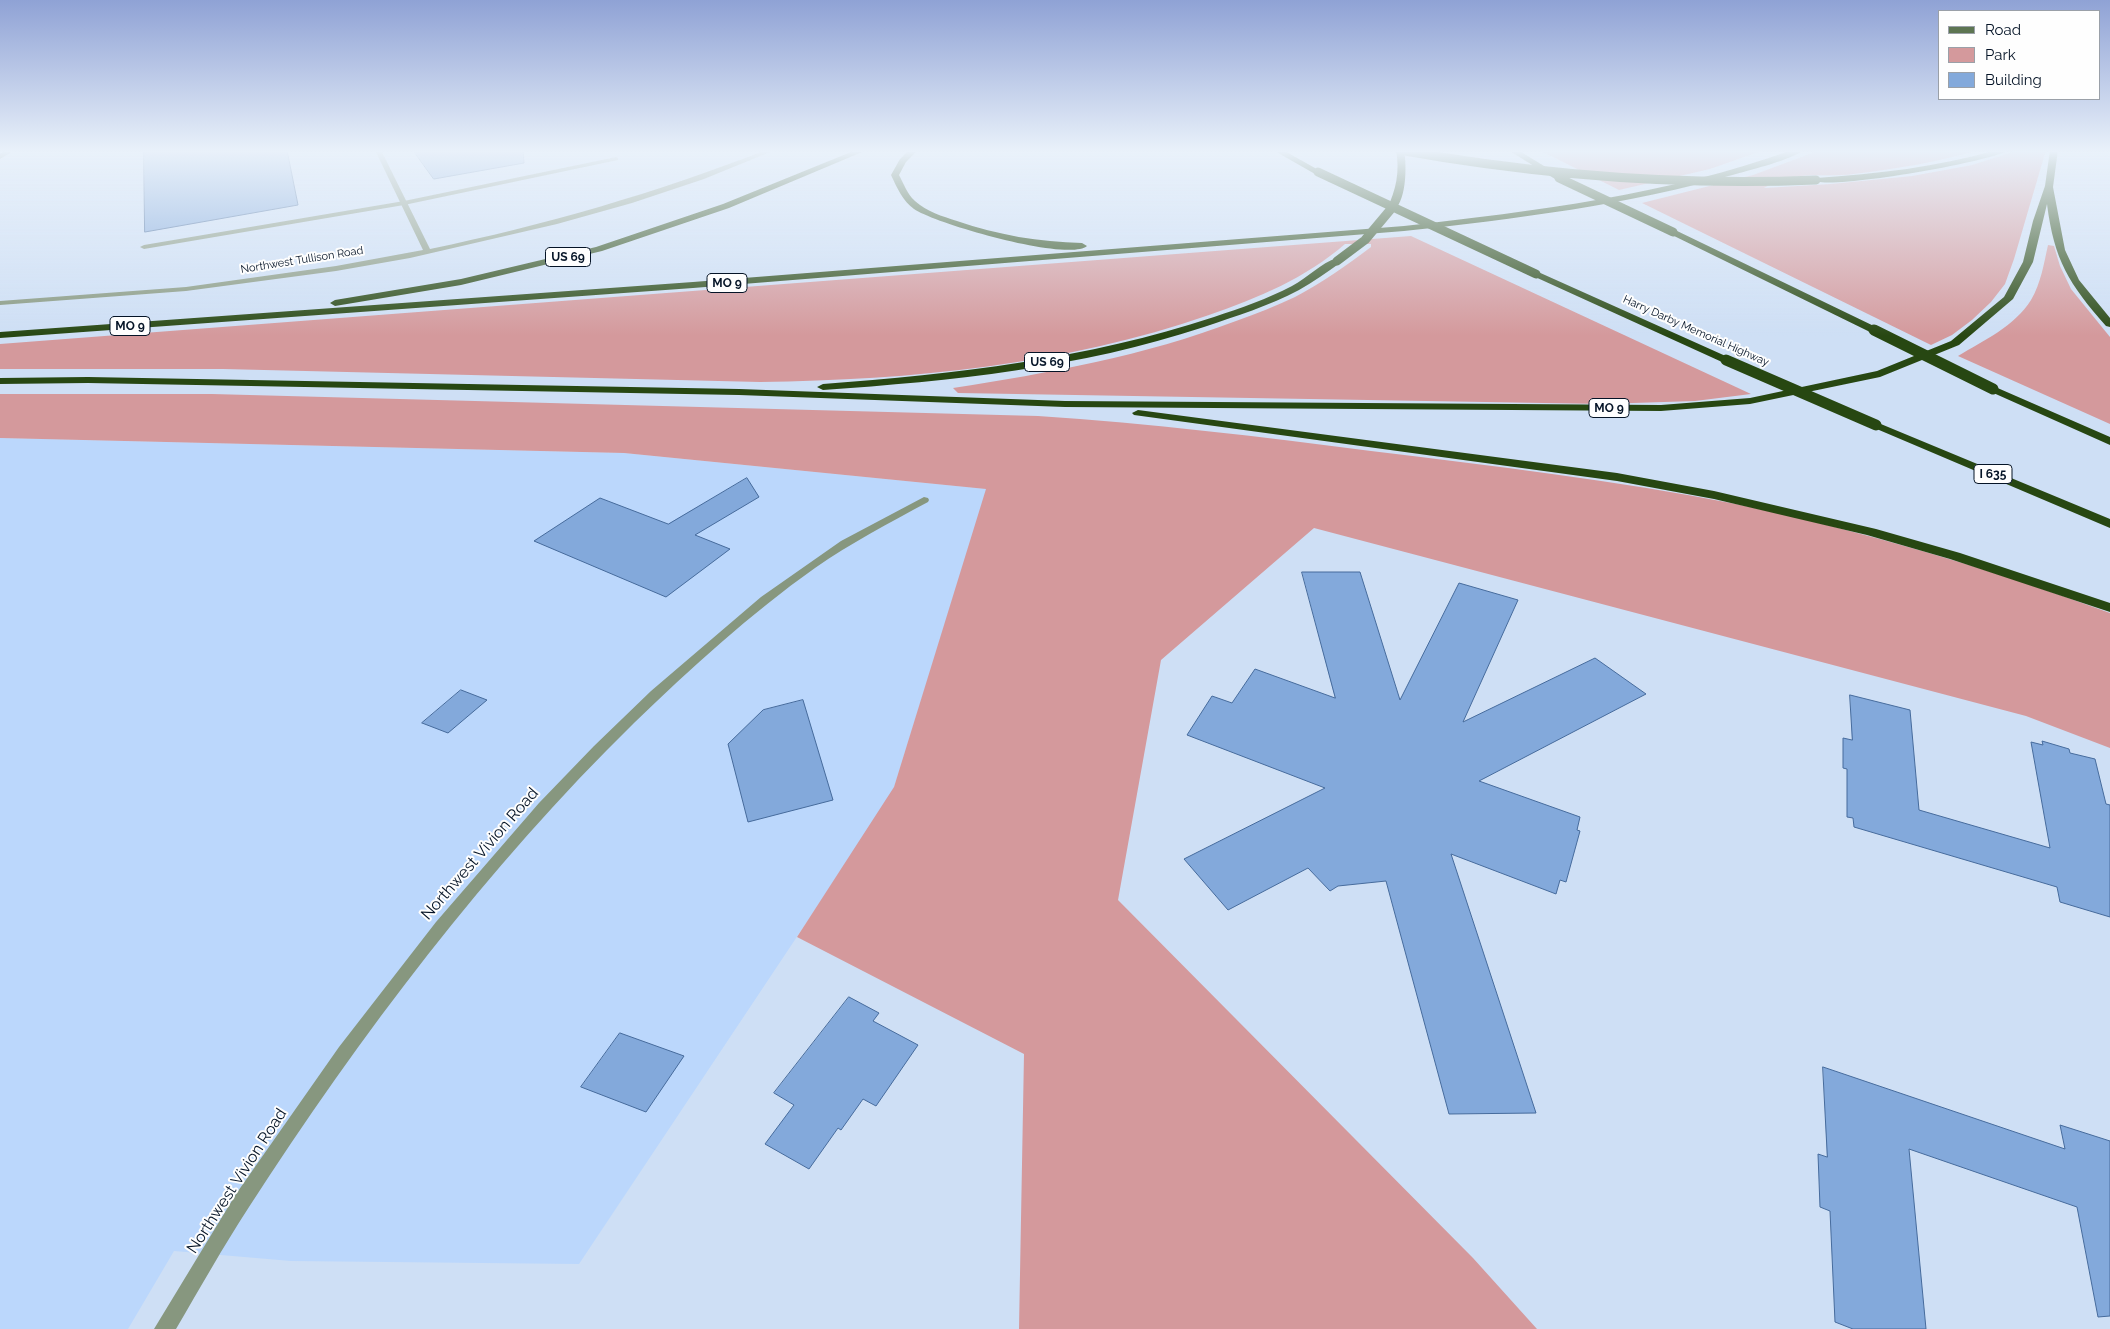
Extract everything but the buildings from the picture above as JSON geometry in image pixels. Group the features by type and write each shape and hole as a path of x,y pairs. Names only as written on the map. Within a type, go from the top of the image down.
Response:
{"highway":[{"name":"US 69","path":"260,317 461,282 599,249 708,212"},
{"path":"924,212 980,233 1051,246 1194,245"},
{"name":"US 69","path":"739,392 913,381 998,371 1114,350 1187,330 1251,307 1295,288 1337,262 1364,240 1388,212"},
{"name":"Harry Darby Memorial Highway","path":"1404,212 1726,360 2110,524"},
{"name":"MO 9","path":"0,335 818,276 1345,234 1466,222 1537,212"},
{"path":"1631,212 1993,389 2110,441"},
{"name":"MO 9","path":"0,381 88,380 739,392 1065,404 1661,408 1750,400 1880,374 1955,342 2008,300 2028,262 2040,212"},
{"path":"2053,212 2060,251 2072,276 2091,304 2110,324"},
{"path":"1065,404 1215,422 1607,476 1714,495 1871,532 1973,562 2110,608"}],"street":[{"path":"144,248 352,212"},
{"path":"408,212 427,251"},
{"name":"Northwest Tullison Road","path":"0,303 184,289 287,276 517,233 595,212"},
{"name":"Northwest Vivion Road","path":"164,1329 253,1185 354,1037 447,916 533,816 620,727 691,662 764,602 834,550 924,500"}],"shaded area":[{"path":"0,438 624,453 987,489 892,794 579,1264 291,1261 174,1251 128,1329 0,1329"}],"green space":[{"path":"1660,212 2028,212 2005,284 1991,302 1972,320 1952,335 1931,345"},
{"path":"1411,236 1751,394 1695,401 1602,404 958,393 953,388 1096,362 1131,354 1201,333 1258,313 1295,297 1344,267 1371,247 1371,244 1345,244 1314,267 1281,286 1245,302 1155,332 1044,358 931,373 817,381 760,382 223,369 0,369 0,344"},
{"path":"2048,245 2054,246 2060,266 2071,289 2110,337 2110,424 1958,356 1998,332 2024,309 2037,287"},
{"path":"0,394 212,394 1038,416 1164,426 1247,436 1508,468 1691,495 1878,538 1972,566 2110,613 2110,748 2026,716 1314,528 1161,660 1118,900 1473,1258 1537,1329 1019,1329 1024,1054 797,937 894,787 986,489 624,453 0,438"}]}
